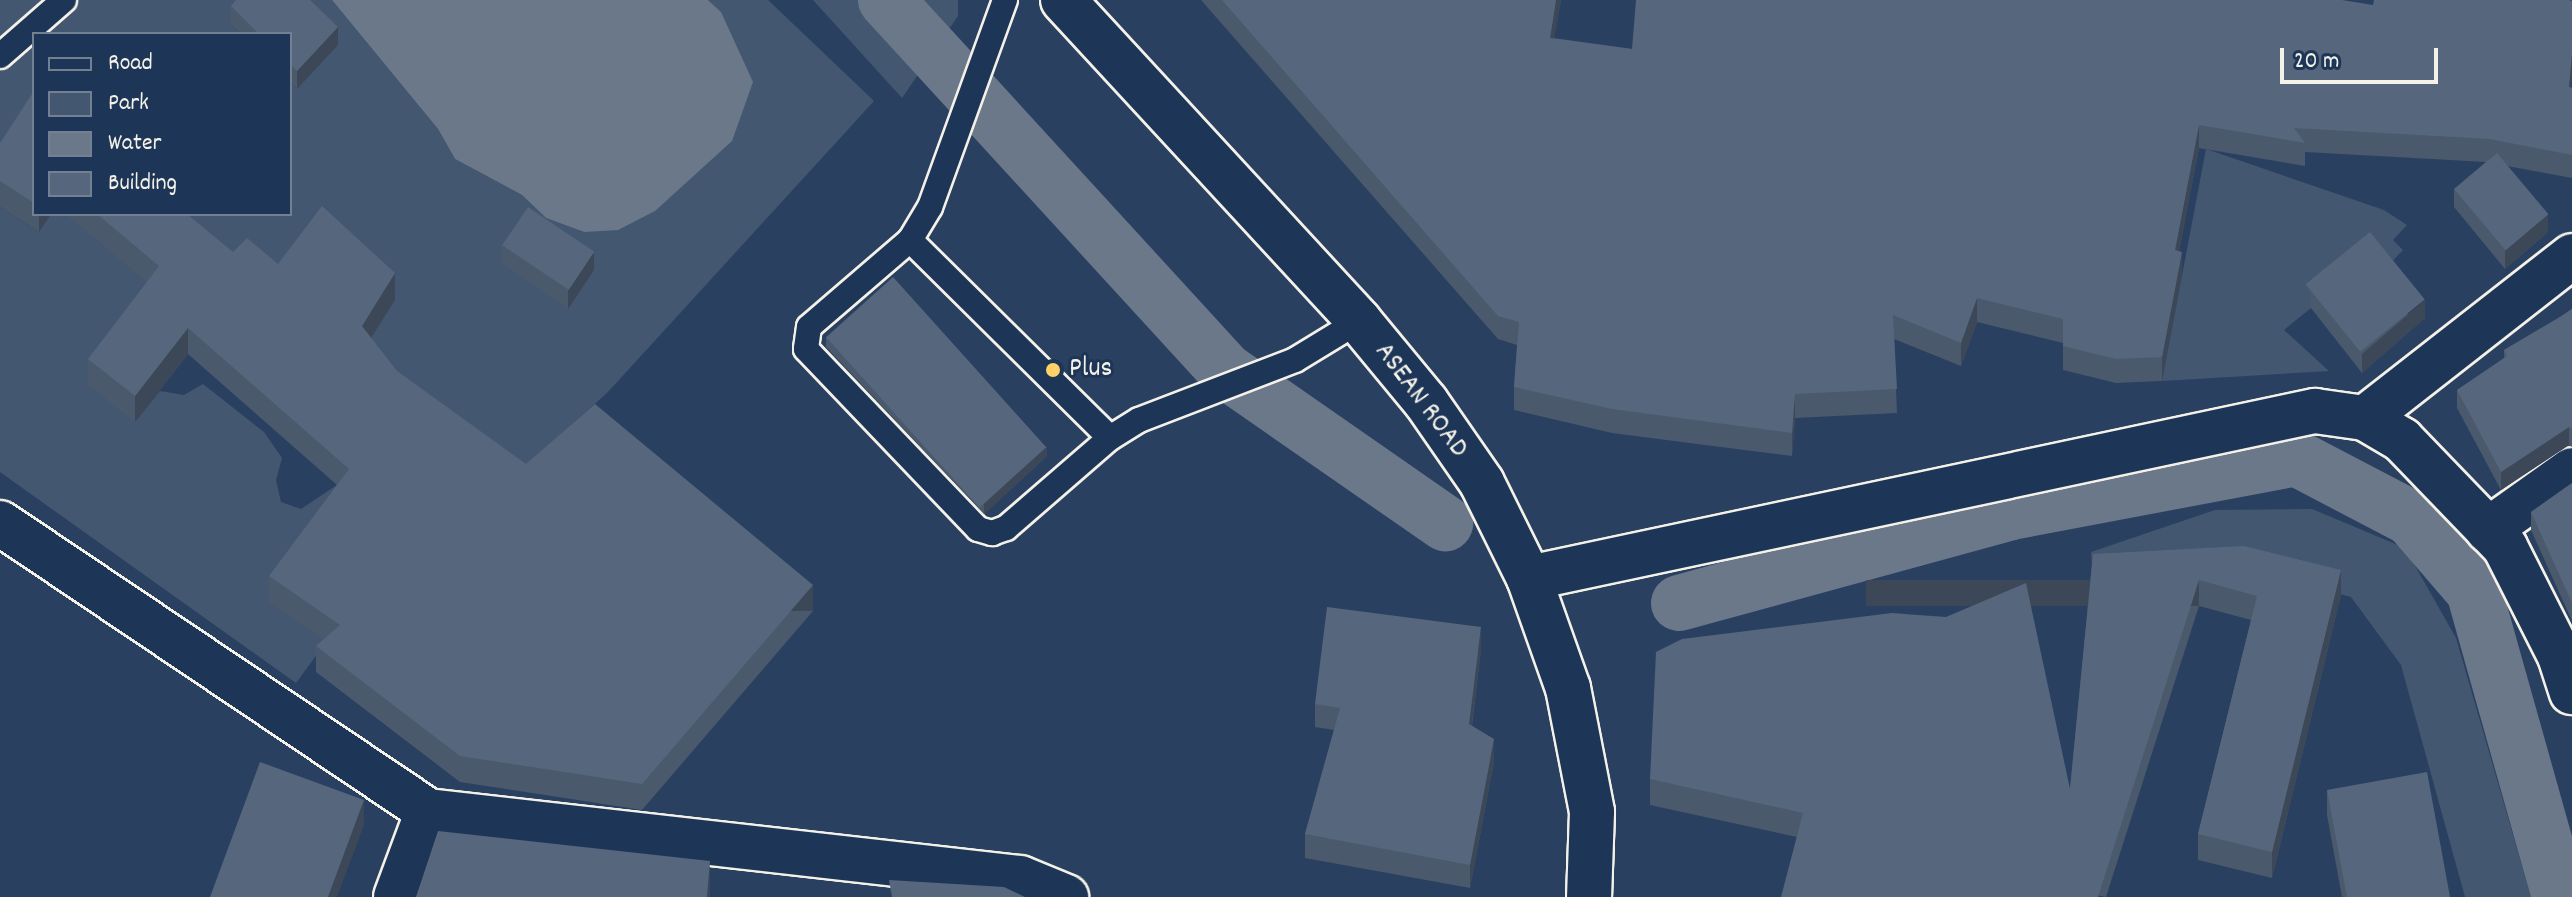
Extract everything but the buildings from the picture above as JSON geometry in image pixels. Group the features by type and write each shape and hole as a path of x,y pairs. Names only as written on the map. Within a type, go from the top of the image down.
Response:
{"street":[{"name":"ASEAN ROAD","path":"1063,0 1359,321 1426,402 1482,483 1529,578 1568,688 1592,812 1589,897"},
{"path":"2365,418 2572,256"},
{"path":"1529,578 2315,411 2365,418 2402,440 2505,547 2560,656 2572,692"},
{"path":"2488,530 2572,470"},
{"path":"0,523 428,811 1020,878 1066,897"},
{"path":"396,897 428,811"}],"lane":[{"path":"0,56 64,0"},
{"path":"1005,0 930,207 910,240 809,327 806,349 978,529 992,533 1006,528 1110,438 1139,420 1295,360 1359,321"},
{"path":"910,240 1110,438"}],"green space":[{"path":"0,0 253,0 231,24 239,32 32,32 32,121 0,169"},
{"path":"292,0 332,0 438,129 455,159 522,195 546,218 584,232 721,12 708,0 768,0 874,101 607,393 326,642 296,683 0,472 0,207 39,232 50,216 132,216 159,293 135,422 160,391 184,395 203,384 264,432 282,458 276,480 281,502 301,509 340,483 383,585 278,290 159,216 292,216 292,84 297,89"},
{"path":"813,0 958,0 958,16 902,98"},
{"path":"2206,149 2384,210 2407,225 2393,240 2403,250 2385,269 2311,308 2284,330 2329,371 2162,381"},
{"path":"2312,509 2405,548 2456,638 2531,897 2465,897 2401,665 2351,597 2257,572 2093,579 2091,552 2215,510"}],"water":[{"path":"332,0 708,0 721,12 753,82 732,141 655,211 618,230 584,232 546,218 522,195 455,159 438,129"}],"waterway":[{"path":"886,0 1226,371 1445,523"},
{"path":"1679,603 2011,512 2296,458 2411,518 2474,591 2560,897"}],"place":[{"name":"Plus","path":"1053,370"}]}
